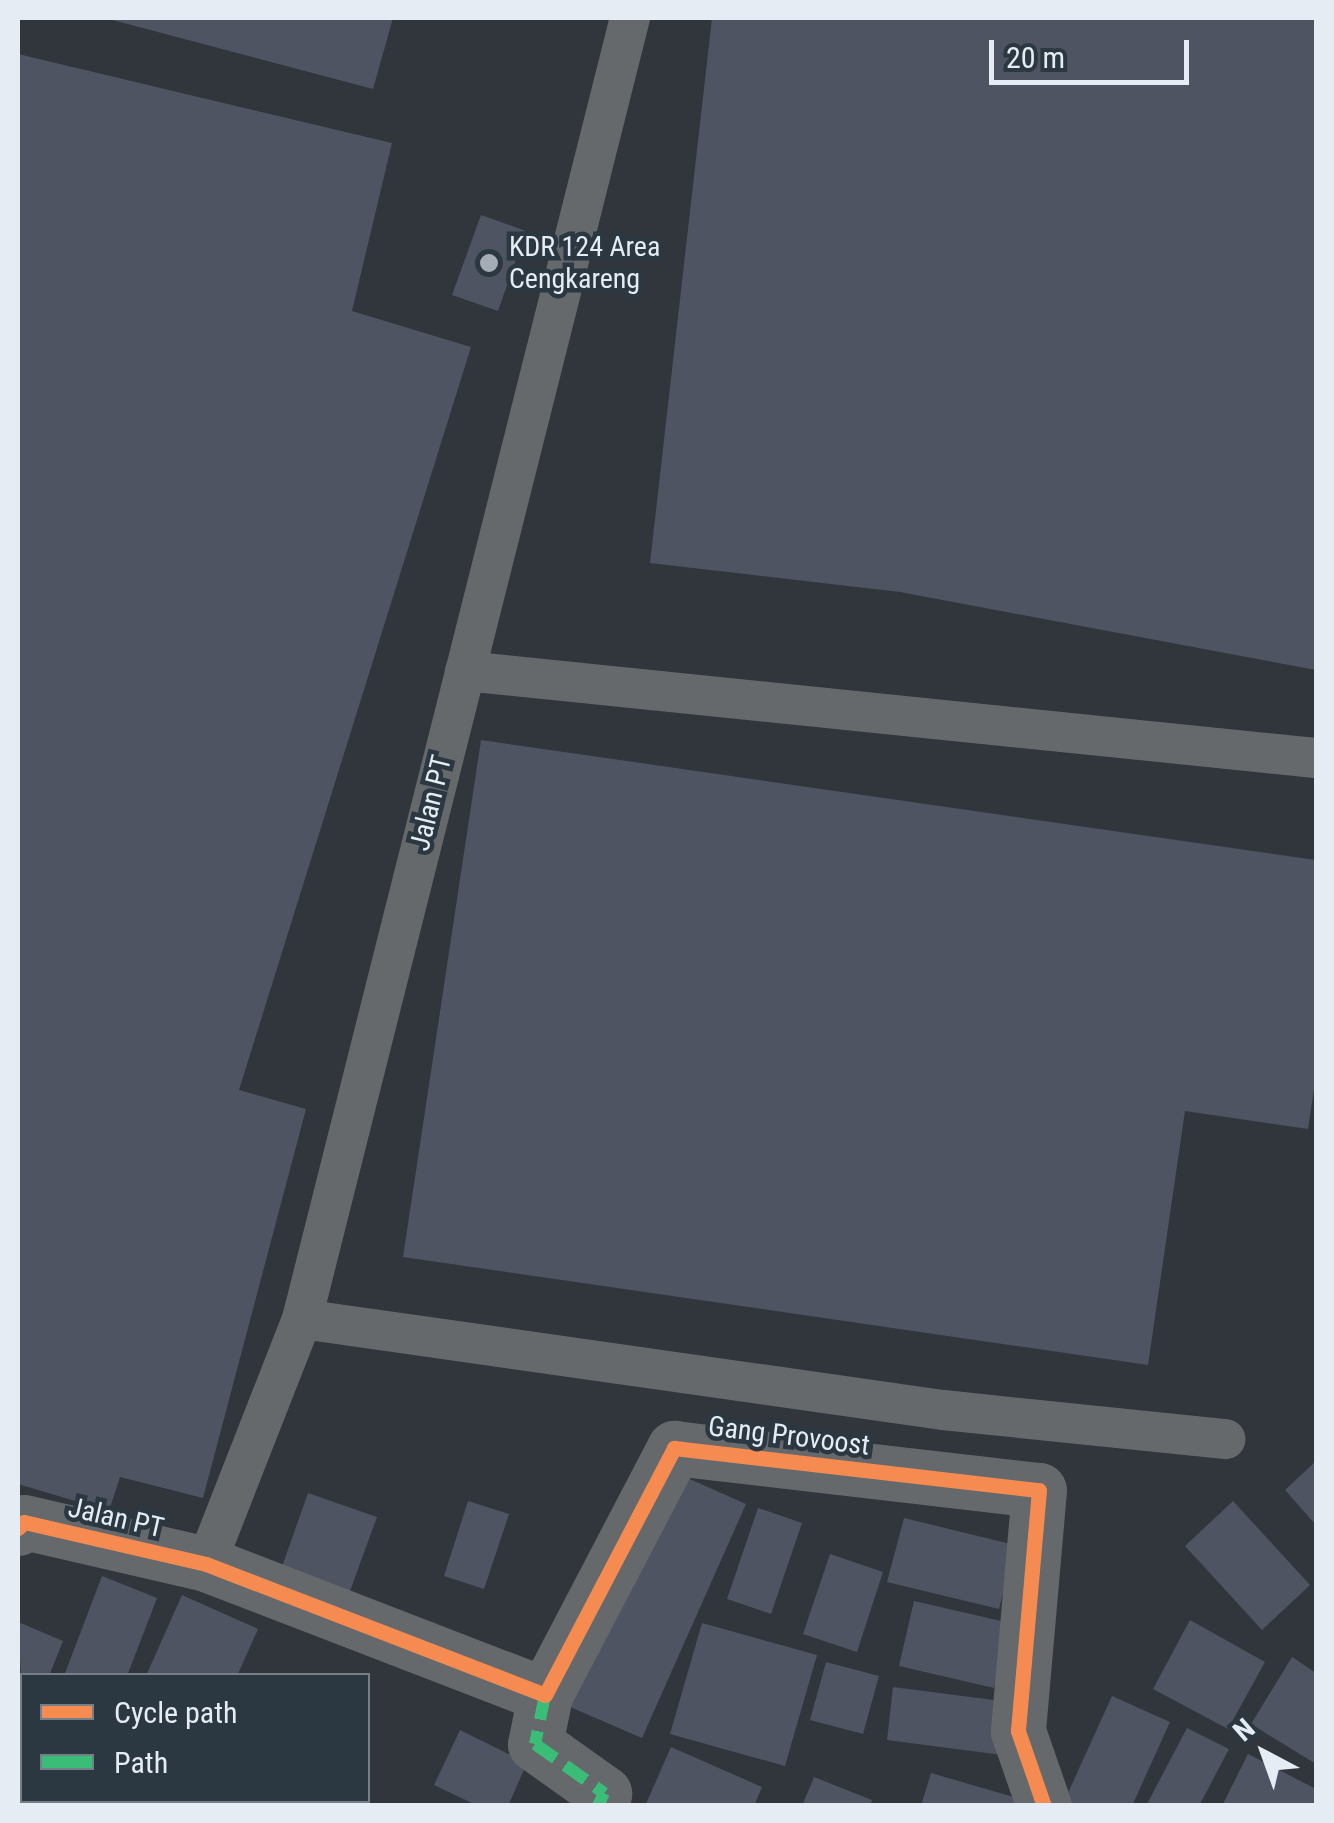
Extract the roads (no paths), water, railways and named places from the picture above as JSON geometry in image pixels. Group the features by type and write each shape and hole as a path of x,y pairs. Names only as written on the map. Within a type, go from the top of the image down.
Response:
{"street":[{"name":"Gang Provoost","path":"598,1806 604,1793 535,1744 546,1696 674,1448 1039,1490 1018,1730 1044,1806"},
{"name":"Jalan PT","path":"18,1528 24,1522 206,1564"},
{"path":"206,1564 546,1696"}],"lane":[{"name":"Jalan PT","path":"206,1564 302,1318 630,18"},
{"path":"465,670 1316,758"},
{"path":"302,1318 943,1410 1226,1440"}],"place":[{"name":"KDR 124 Area Cengkareng","path":"489,263"}]}
